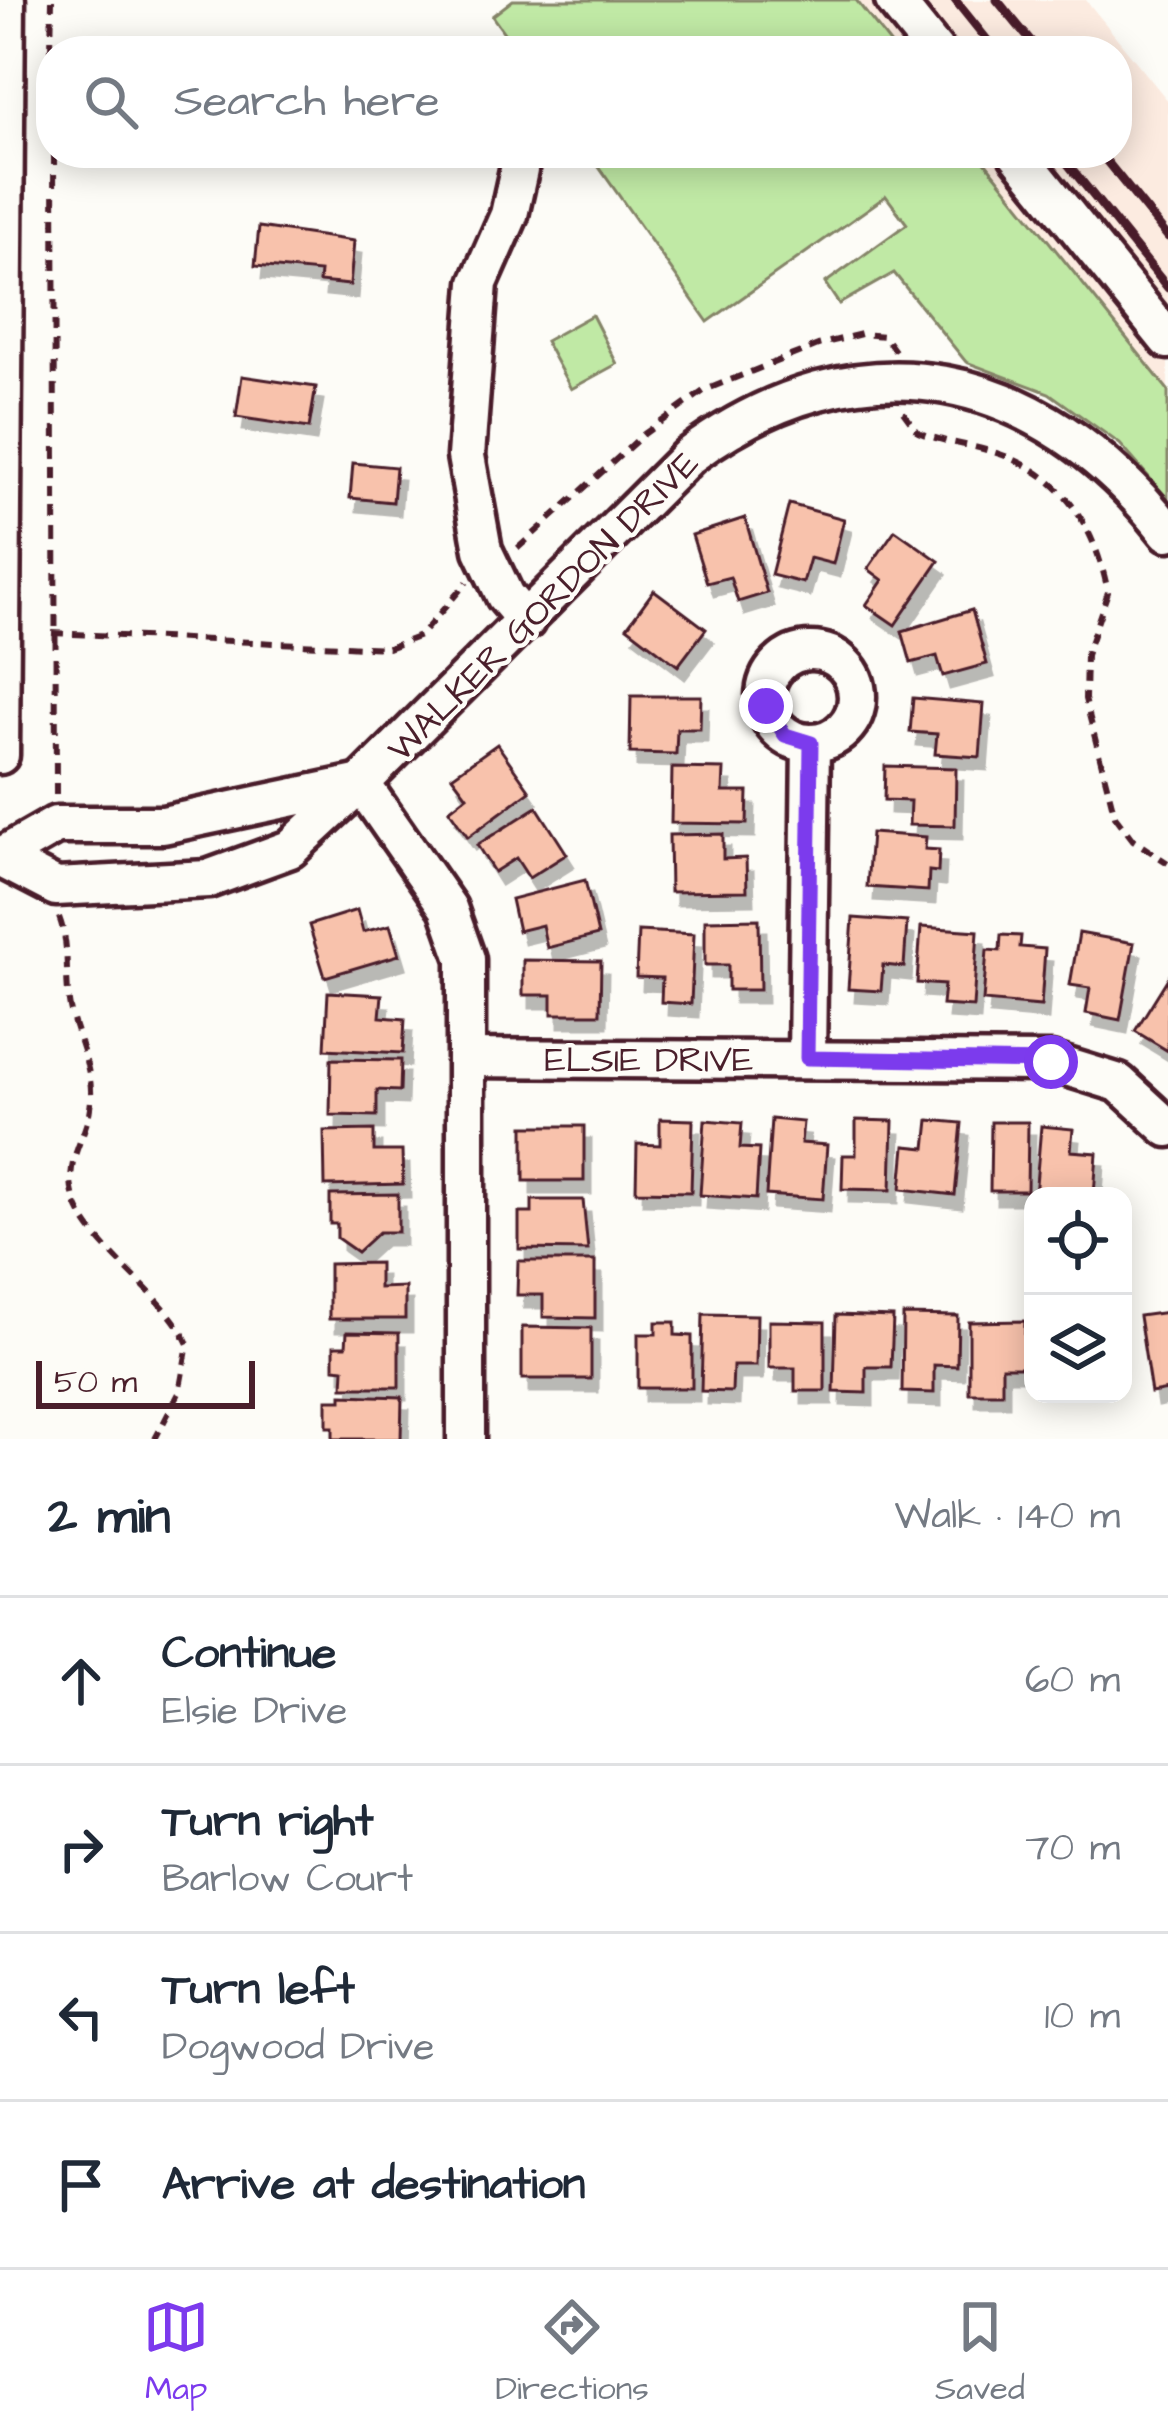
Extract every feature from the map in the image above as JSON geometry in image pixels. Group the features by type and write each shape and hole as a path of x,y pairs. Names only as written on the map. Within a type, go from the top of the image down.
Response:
{"street":[{"path":"0,755 6,0"},
{"path":"894,0 923,36"},
{"path":"1029,168 1168,340"},
{"path":"519,170 509,215 479,283 468,385 472,510 489,567 526,621"},
{"name":"WALKER GORDON DRIVE","path":"0,858 56,887 208,879 290,849 668,476 714,438 794,397 852,384 898,381 971,390 1054,424 1125,479 1168,532"},
{"path":"807,1058 811,743"},
{"path":"361,783 460,933 468,972 466,1439"},
{"name":"WALKER GORDON DRIVE","path":"0,858 56,825 178,823 361,783"},
{"name":"ELSIE DRIVE","path":"468,1058 807,1058 1074,1066 1129,1090 1168,1128"}],"path":[{"path":"51,36 52,0"},
{"path":"52,633 371,649 400,646 420,636 465,584 554,519 663,418 736,376 869,333 892,343 907,422 918,432 994,452 1035,469 1054,481 1079,511 1108,592 1085,655 1083,679 1115,816 1133,840 1168,863"}],"shaded area":[{"path":"856,0 1086,0 1115,36 884,36"},
{"path":"1132,57 1168,101 1168,390 990,168 1132,168"}],"green space":[{"path":"513,0 856,0 884,36 506,36 492,16"},
{"path":"600,168 990,168 1168,390 1168,499 1120,444 1049,393 966,362 894,273 839,304 825,283 907,224 886,196 708,322"},
{"path":"592,315 617,364 571,389 545,341"}],"building":[{"path":"259,227 354,241 350,285 319,282 320,272 255,266"},
{"path":"242,376 316,387 309,428 236,417"},
{"path":"353,463 396,467 393,502 350,498"},
{"path":"789,504 844,519 833,564 810,558 803,583 771,575"},
{"path":"745,518 767,593 738,602 730,577 707,583 692,535"},
{"path":"895,530 939,561 895,625 866,605 883,580 868,569"},
{"path":"654,590 706,629 678,666 627,627"},
{"path":"972,610 987,664 943,676 937,656 911,663 902,631"},
{"path":"631,696 701,696 700,729 677,729 676,754 630,753"},
{"path":"913,698 984,704 980,757 935,754 937,734 910,732"},
{"path":"497,744 530,791 468,837 449,810 467,796 452,776"},
{"path":"885,766 956,768 955,826 909,825 910,801 884,800"},
{"path":"672,768 724,769 723,792 748,792 747,824 671,823"},
{"path":"537,807 567,854 529,878 516,858 494,872 477,845"},
{"path":"871,833 926,837 925,849 939,850 938,872 929,871 928,891 867,887"},
{"path":"723,834 723,859 746,858 747,891 670,892 669,835"},
{"path":"585,880 598,935 547,948 542,925 518,931 511,899"},
{"path":"357,910 363,932 390,925 399,955 325,977 309,925"},
{"path":"853,918 907,922 904,967 883,965 881,991 848,989"},
{"path":"759,919 760,990 728,990 728,965 705,965 705,920"},
{"path":"921,927 978,931 973,1007 942,1005 944,985 917,983"},
{"path":"638,931 694,934 691,1004 661,1002 662,978 636,977"},
{"path":"1079,933 1134,943 1120,1020 1086,1013 1090,988 1070,985"},
{"path":"1001,935 1021,936 1020,947 1045,949 1041,1006 983,1001 987,950 1000,951"},
{"path":"523,960 601,961 600,1014 552,1014 552,995 523,995"},
{"path":"1168,978 1168,1051 1135,1031"},
{"path":"328,992 382,995 380,1017 405,1019 403,1053 325,1049"},
{"path":"331,1059 401,1060 400,1091 377,1090 377,1116 330,1115"},
{"path":"660,1119 693,1120 691,1192 636,1191 637,1144 660,1145"},
{"path":"771,1119 803,1122 801,1143 827,1145 823,1199 766,1195"},
{"path":"705,1120 742,1123 740,1148 759,1149 756,1199 700,1195"},
{"path":"856,1120 893,1121 891,1190 842,1189 843,1155 856,1155"},
{"path":"929,1120 962,1123 955,1195 901,1189 905,1146 926,1148"},
{"path":"991,1122 1028,1122 1027,1187 1024,1191 990,1191"},
{"path":"524,1126 584,1126 584,1181 524,1181"},
{"path":"1041,1126 1073,1129 1071,1151 1097,1153 1095,1187 1036,1187"},
{"path":"374,1130 374,1151 402,1151 403,1184 325,1186 324,1131"},
{"path":"398,1194 398,1232 379,1232 357,1252 337,1238 337,1224 330,1224 330,1195"},
{"path":"532,1200 583,1200 588,1250 519,1249 519,1213 532,1213"},
{"path":"518,1261 595,1261 595,1318 543,1317 543,1295 517,1295"},
{"path":"379,1263 379,1288 405,1287 405,1319 329,1319 329,1264"},
{"path":"1168,1312 1168,1390 1151,1393 1139,1316"},
{"path":"703,1314 757,1315 756,1366 733,1366 732,1392 701,1391"},
{"path":"836,1315 893,1317 891,1367 866,1367 866,1393 834,1392"},
{"path":"903,1315 958,1316 957,1366 934,1365 934,1393 902,1392"},
{"path":"769,1321 825,1322 825,1391 795,1391 795,1368 769,1368"},
{"path":"1024,1321 1024,1367 1002,1367 1002,1393 969,1393 969,1322"},
{"path":"656,1322 675,1322 675,1335 692,1336 692,1388 638,1388 638,1334 656,1334"},
{"path":"522,1327 591,1328 591,1379 522,1379"},
{"path":"347,1332 399,1333 399,1387 343,1387 344,1369 334,1368 334,1346 346,1346"},
{"path":"342,1395 402,1397 401,1439 333,1439 333,1427 327,1427 327,1400 342,1400"}],"railway":[{"path":"955,0 984,36"},
{"path":"997,0 1027,36"},
{"path":"1071,168 1168,288"},
{"path":"1112,168 1168,237"}],"route":[{"path":"766,706 785,735 811,743 807,1058 1051,1062"}]}
